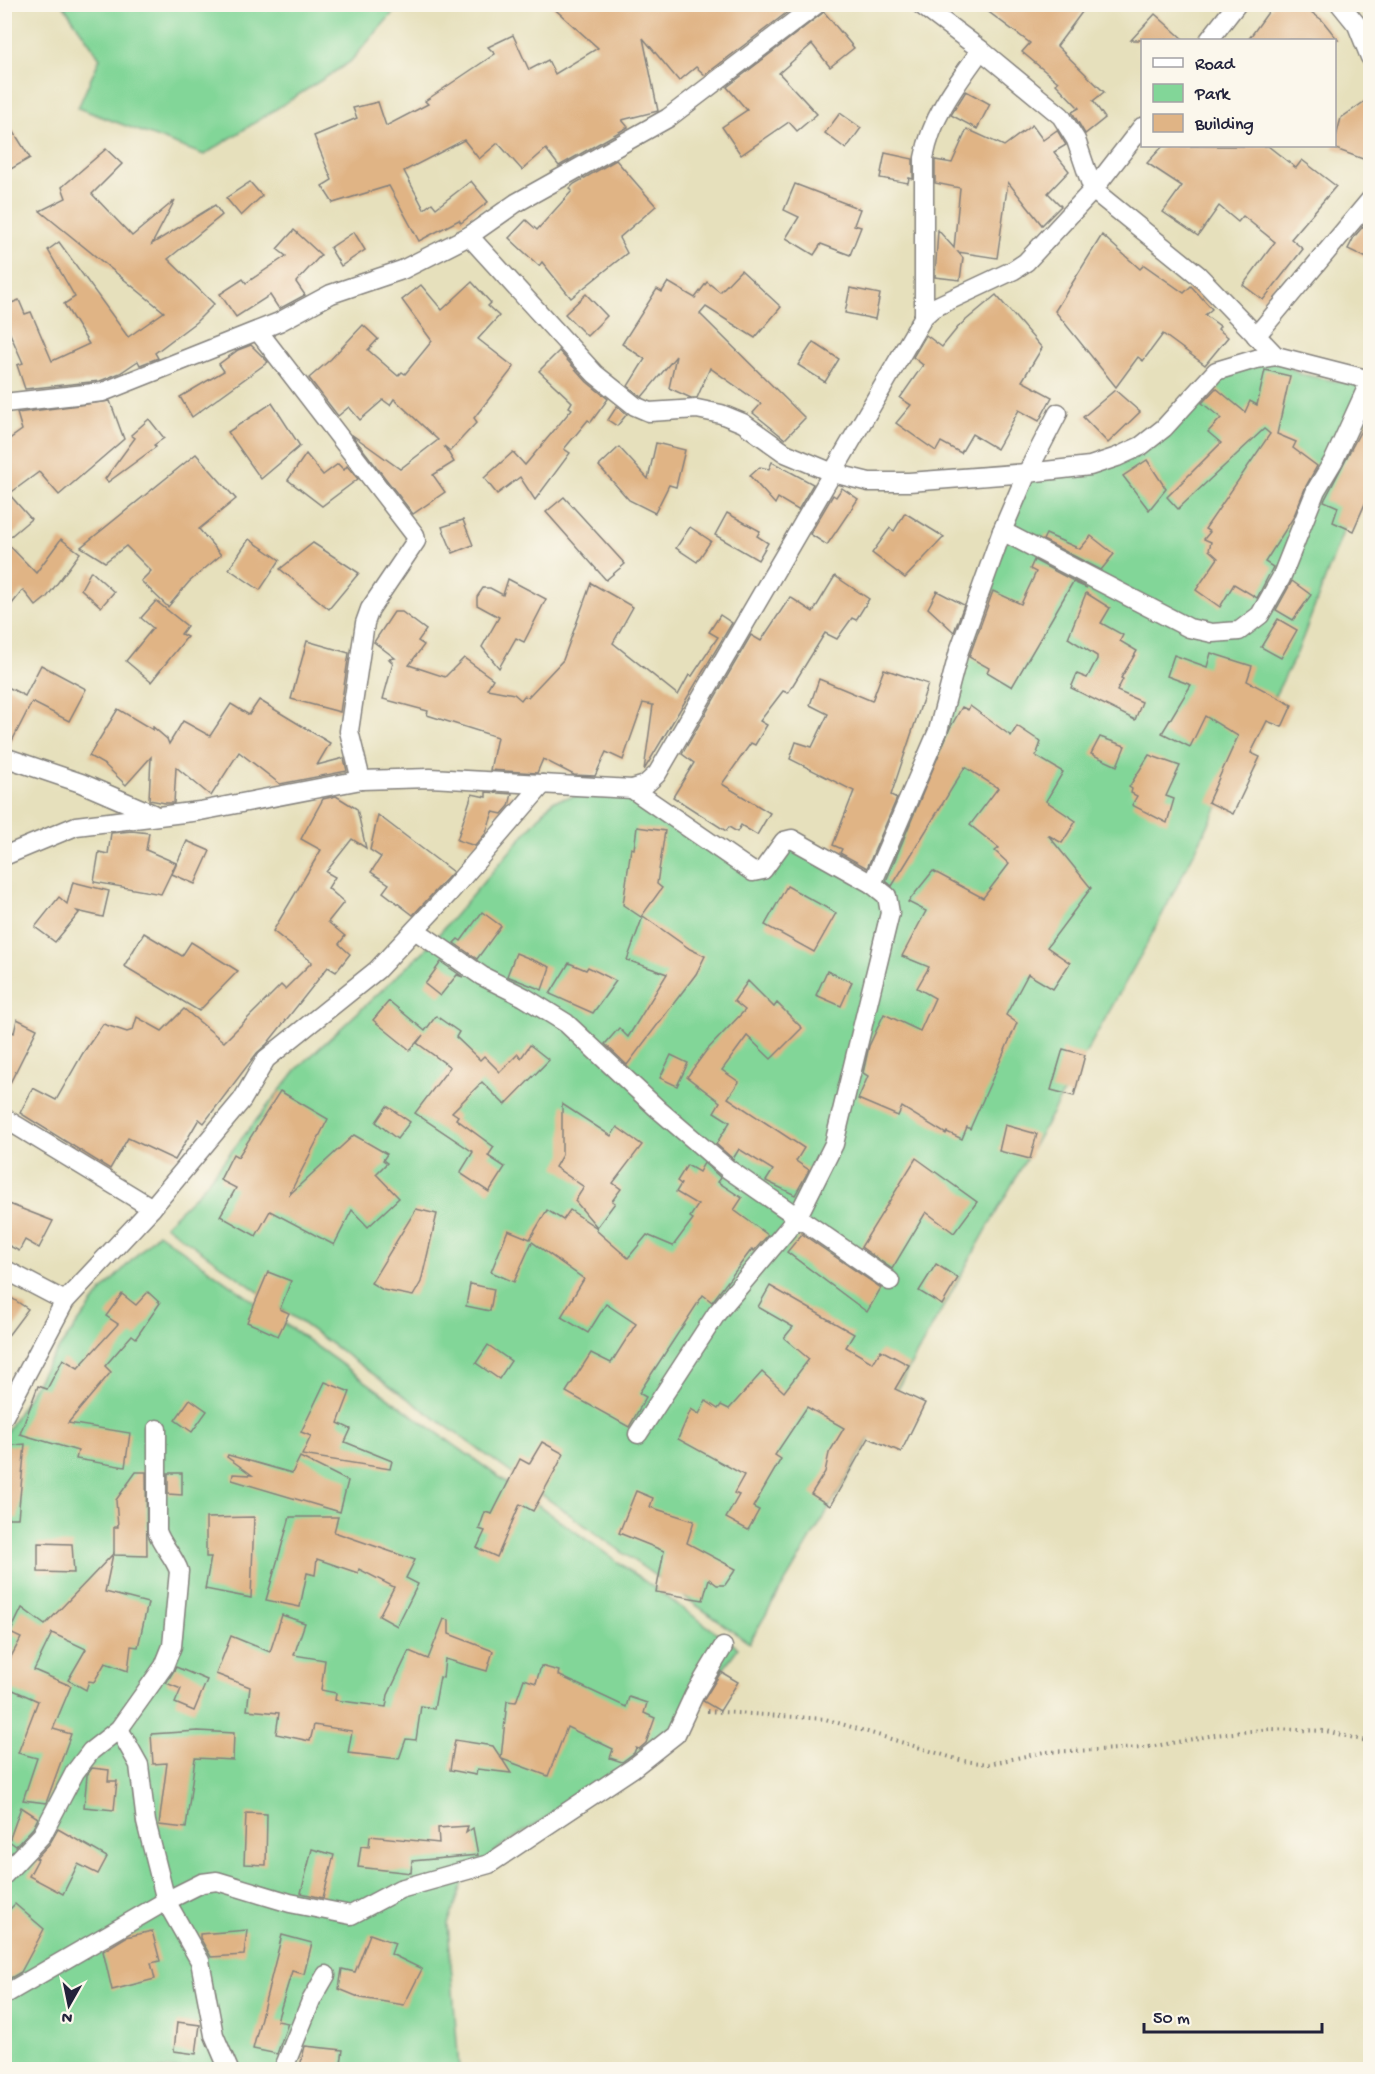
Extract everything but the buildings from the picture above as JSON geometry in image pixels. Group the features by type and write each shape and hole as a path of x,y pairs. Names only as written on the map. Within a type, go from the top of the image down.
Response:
{"street":[{"path":"4,403 103,392 258,331 331,294 402,270 469,236 525,198 668,118 817,4"},
{"path":"920,4 981,50 1061,116 1076,140 1093,190 1198,275 1276,356"},
{"path":"1210,39 1237,4"},
{"path":"1340,4 1357,25 1371,57"},
{"path":"924,316 924,158 927,142 944,101 981,50"},
{"path":"4,856 76,826 200,811 361,780 430,778 632,789 645,785 657,774 924,316 933,308 1014,270 1026,262 1093,190 1141,130"},
{"path":"1256,336 1371,200"},
{"path":"469,236 595,374 635,406 649,412 697,409 721,414 743,423 785,453 833,473 886,483 1090,466 1117,457 1141,446 1164,428 1216,371 1235,364 1276,356 1371,380 1334,460 1316,490 1281,578 1260,615 1239,631 1212,633 1189,628 1002,531"},
{"path":"258,331 415,535 416,541 370,609 365,623 349,731 361,780"},
{"path":"872,884 938,731 959,651 1002,531 1027,473 1058,413"},
{"path":"4,757 81,783 154,815"},
{"path":"4,1416 65,1301 152,1208 242,1101 266,1059 376,970 415,930 543,784"},
{"path":"632,789 753,872 763,870 784,841 792,839 872,884 887,896 890,913 834,1144 797,1218 717,1313 638,1434"},
{"path":"415,930 482,976 525,997 566,1023 659,1110 728,1169 890,1281"},
{"path":"4,1118 152,1208"},
{"path":"4,1269 65,1301"},
{"path":"4,1875 42,1835 75,1772 91,1751 119,1729 164,1666 172,1646 177,1617 179,1571 176,1560 161,1542 158,1531 157,1429"},
{"path":"4,1995 166,1901 202,1883 217,1881 290,1903 351,1915 400,1888 489,1864 658,1749 676,1734 723,1647"},
{"path":"119,1729 139,1766 146,1822 166,1901 200,1960 214,2035 229,2070"},
{"path":"283,2070 311,2001 326,1975"}],"path":[{"path":"684,1716 693,1710 825,1719 963,1761 989,1764 1044,1752 1144,1748 1215,1735 1270,1729 1326,1731 1371,1742"}],"green space":[{"path":"63,5 400,5 350,62 204,155 78,108 100,58"},
{"path":"1275,359 1300,374 1370,388 1370,466 1297,653 1146,946 847,1478 749,1643 165,1225 199,1192 297,1069 426,949 553,801 589,793 638,799 750,873 791,845 873,891 929,777 973,628 1030,475 1116,458 1216,372"},
{"path":"158,1233 738,1648 693,1710 633,1763 500,1847 463,1883 448,1924 459,2069 5,2069 4,1436 46,1366 102,1291"}]}
